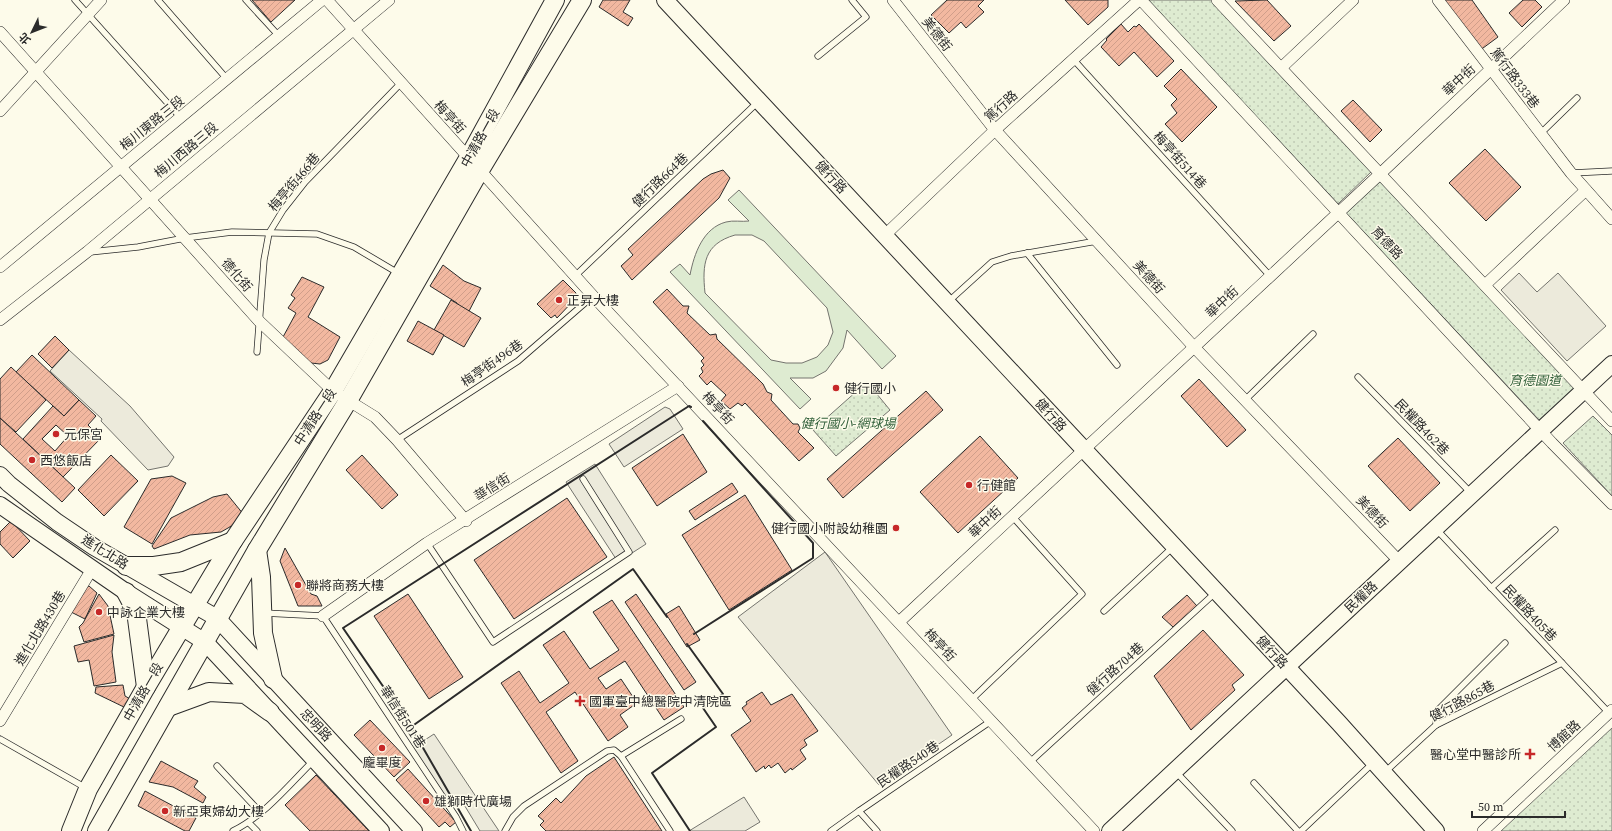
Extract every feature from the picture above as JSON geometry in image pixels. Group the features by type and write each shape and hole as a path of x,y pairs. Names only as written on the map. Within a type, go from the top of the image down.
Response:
{"main road":[{"name":"中清路一段","path":"96,831 257,550 341,395 474,164 555,0"},
{"name":"中清路一段","path":"71,831 88,789 194,604 233,541 341,395 402,275 582,0"},
{"path":"126,566 154,566 181,562 233,541"},
{"path":"257,550 261,577 263,633 274,679"},
{"path":"126,592 136,612 146,687"},
{"path":"168,707 209,692 245,694 270,712"}],"street":[{"path":"0,111 101,0"},
{"name":"梅川東路三段","path":"0,267 322,0"},
{"name":"梅亭街","path":"326,0 593,296 1094,831"},
{"name":"梅川西路三段","path":"0,320 87,252 389,0"},
{"name":"健行路","path":"665,0 885,234 1083,451 1286,667 1436,831"},
{"name":"美德街","path":"893,0 996,130 1244,401 1399,561"},
{"name":"篤行路","path":"885,234 1073,59 1140,0"},
{"name":"育德路","path":"1140,0 1339,212 1540,430 1612,504"},
{"path":"1217,0 1612,421"},
{"path":"1281,68 1353,0"},
{"name":"篤行路333巷","path":"1438,0 1540,134 1571,173 1612,219"},
{"name":"華中街","path":"899,622 1380,174 1564,0"},
{"name":"德化街","path":"0,32 259,321 341,395 375,417 397,440 466,521"},
{"path":"1485,285 1586,190"},
{"name":"民權路","path":"1110,831 1471,493 1612,364"},
{"name":"華信街","path":"323,616 427,543 466,521 678,386"},
{"name":"進化北路","path":"0,475 9,484 58,522 126,566 217,618"},
{"name":"進化北路","path":"0,505 126,592 205,642"},
{"name":"進化北路430巷","path":"0,721 92,569"},
{"name":"忠明路","path":"217,618 414,831"},
{"name":"忠明路","path":"205,642 381,831"},
{"name":"博館路","path":"1483,831 1611,712"}],"lane":[{"path":"75,0 86,15 180,118"},
{"path":"158,0 228,79"},
{"path":"246,0 279,36"},
{"path":"818,56 866,17 852,0"},
{"name":"梅亭街514巷","path":"1073,59 1270,276"},
{"name":"梅亭街466巷","path":"257,352 264,260 269,233 283,210 305,182 401,82"},
{"path":"1540,134 1577,98"},
{"name":"健行路664巷","path":"575,276 760,101"},
{"path":"1571,173 1612,171"},
{"path":"87,252 138,247 185,238 232,232 317,234 354,247 402,275"},
{"path":"948,303 992,262 1027,253 1097,241"},
{"path":"1027,253 1117,365"},
{"name":"梅亭街496巷","path":"397,440 518,362 593,296"},
{"path":"1244,401 1313,334"},
{"name":"民權路462巷","path":"1358,377 1471,493"},
{"path":"427,543 492,642 629,552 583,479"},
{"path":"972,699 1082,594 1012,516"},
{"name":"民權路405巷","path":"1435,528 1562,663 1611,712"},
{"path":"1492,588 1554,530"},
{"path":"1104,611 1173,547"},
{"name":"健行路704巷","path":"1030,762 1215,593"},
{"path":"262,612 323,616"},
{"name":"華信街501巷","path":"323,616 456,817 463,831"},
{"path":"1436,725 1437,711 1505,643"},
{"name":"健行路865巷","path":"1299,831 1436,725 1562,663"},
{"path":"621,756 681,719"},
{"name":"民權路540巷","path":"831,831 991,720"},
{"path":"0,739 88,789"},
{"path":"505,831 513,817 524,806 607,750 614,750 621,756 670,831"},
{"path":"233,831 249,823 261,813 315,759"},
{"path":"217,766 261,813"},
{"path":"1175,770 1232,831"},
{"path":"1254,784 1299,831"},
{"path":"859,811 877,831"},
{"path":"249,823 257,831"}],"green space":[{"path":"1148,0 1212,0 1372,171 1338,204"},
{"name":"育德園道","path":"1380,179 1576,389 1540,421 1345,212"},
{"path":"739,190 896,356 882,369 847,330 843,348 826,371 813,378 790,378 811,399 800,409 670,272 680,264 690,275 694,259 701,243 711,230 718,225 732,221 749,221 728,200","holes":["735,235 752,235 764,241 827,308 833,332 828,345 817,357 802,363 786,363 771,360 705,293 705,264 707,256 711,250 717,244"]},
{"name":"健行國小-網球場","path":"867,382 890,410 836,456 813,430"},
{"path":"1593,416 1612,435 1612,496 1563,443"},
{"path":"1612,728 1612,831 1501,831"}],"shaded area":[{"path":"1519,273 1537,292 1558,273 1606,326 1567,361 1501,290"},
{"path":"69,350 130,406 174,457 168,466 148,470 101,421 102,419 50,371"},
{"path":"665,407 670,409 683,429 624,467 609,444"},
{"path":"595,464 646,544 618,562 566,482"},
{"path":"825,552 952,735 879,785 738,617"},
{"path":"434,734 499,831 480,831 460,798 447,804 411,749"},
{"path":"744,797 760,822 745,831 689,831"}],"building":[{"path":"252,0 295,0 271,22"},
{"path":"603,0 630,0 623,12 633,18 628,26 599,7"},
{"path":"947,0 984,0 978,6 984,12 966,28 961,22 949,33 931,15"},
{"path":"1065,0 1108,0 1108,7 1088,25"},
{"path":"1267,0 1291,26 1274,41 1235,1"},
{"path":"1442,0 1472,0 1498,37 1479,51"},
{"path":"1523,0 1535,0 1542,7 1522,27 1509,13"},
{"path":"1121,24 1128,32 1134,26 1136,27 1139,24 1174,61 1157,77 1134,52 1119,66 1101,47 1107,40 1106,39"},
{"path":"1181,69 1217,107 1182,142 1165,124 1177,113 1171,105 1177,99 1164,86"},
{"path":"1353,100 1382,130 1370,142 1341,111"},
{"path":"1485,149 1521,187 1486,221 1449,183"},
{"path":"723,170 730,178 719,198 632,280 621,266 633,255 628,249 703,179 711,174"},
{"path":"443,265 464,281 481,288 467,315 457,311 457,303 430,286"},
{"path":"302,277 324,287 308,317 340,337 328,360 320,364 311,363 283,337 296,313 288,308 295,298 291,295"},
{"name":"正昇大樓","path":"563,280 576,293 576,298 557,318 555,315 551,318 537,304"},
{"path":"667,289 683,306 689,306 687,313 710,335 716,334 717,339 763,384 767,392 772,394 771,400 793,424 798,424 800,428 798,432 814,448 799,461 745,403 742,406 738,403 730,409 721,401 726,395 711,381 707,385 699,376 703,372 701,368 704,365 701,361 704,358 653,302"},
{"path":"451,300 481,318 464,347 434,330"},
{"path":"418,321 444,335 433,355 407,341"},
{"path":"55,336 69,350 52,368 38,354"},
{"path":"32,355 79,400 64,416 16,372"},
{"path":"11,367 46,400 16,432 0,418 0,379"},
{"path":"1199,379 1246,430 1227,447 1181,396"},
{"path":"926,391 943,410 843,498 827,479"},
{"path":"79,400 96,416 88,425 101,438 63,477 23,439 53,406 64,416","holes":["56,425 68,436 55,451 42,439"]},
{"name":"西悠飯店","path":"0,418 75,488 62,502 0,444"},
{"path":"683,434 707,472 657,506 632,468"},
{"name":"行健館","path":"980,436 1018,478 958,533 920,492"},
{"path":"1398,438 1440,483 1410,511 1368,466"},
{"path":"111,455 138,481 104,516 78,490"},
{"path":"362,455 398,495 382,509 346,470"},
{"path":"172,476 186,483 152,544 124,527 151,479"},
{"path":"732,483 738,492 695,520 689,511"},
{"path":"227,494 244,515 235,524 221,532 190,535 154,549 152,546 171,518 213,497"},
{"path":"745,495 792,570 729,610 682,535"},
{"path":"567,498 607,557 514,619 474,560"},
{"path":"11,521 30,541 13,558 0,544 0,532"},
{"name":"聯將商務大樓","path":"285,548 311,594 317,596 322,606 298,606 280,561"},
{"path":"89,586 97,593 85,619 69,611 84,588"},
{"name":"中詠企業大樓","path":"99,594 108,606 114,634 84,642 79,627 83,623"},
{"path":"408,594 463,677 429,699 374,616"},
{"path":"636,594 696,682 684,690 625,602"},
{"path":"1187,595 1197,606 1173,627 1162,617"},
{"path":"612,600 684,707 664,720 625,661 598,678 606,689 621,679 637,703 620,715 628,727 608,741 575,692 546,712 578,761 561,773 501,683 519,671 540,703 569,683 543,645 564,631 590,669 619,650 593,612"},
{"path":"679,606 700,640 687,647 666,614"},
{"path":"1203,630 1244,675 1232,685 1235,690 1191,730 1154,676"},
{"path":"114,635 112,652 116,682 94,686 89,660 78,662 74,646"},
{"path":"123,685 125,696 132,700 128,709 95,693 96,687"},
{"path":"762,692 771,705 792,694 818,731 804,740 807,745 800,750 806,759 792,770 791,768 785,773 778,763 771,768 769,765 765,769 764,766 756,772 731,735 751,721 742,708 747,704 746,702"},
{"name":"龐畢度","path":"370,720 410,762 394,777 354,735"},
{"path":"614,757 662,831 546,831 540,825 544,821 538,816 556,798 561,803 586,776"},
{"path":"161,761 198,781 194,787 206,797 203,803 173,787 149,782"},
{"name":"雄獅時代廣場","path":"408,769 456,822 450,827 445,822 439,827 396,780"},
{"path":"316,775 369,831 310,831 285,805"},
{"name":"新亞東婦幼大樓","path":"145,791 196,818 189,831 185,831 138,806"}],"wall":[{"path":"471,831 411,727 343,628 689,406 691,407"},
{"path":"694,634 813,558 813,543 703,421"},
{"path":"411,727 633,569 667,617"},
{"path":"687,644 723,694 703,708 716,727 652,773 690,831"}],"place":[{"name":"正昇大樓","path":"559,300"},
{"name":"健行國小","path":"836,388"},
{"name":"元保宮","path":"56,434"},
{"name":"西悠飯店","path":"32,460"},
{"name":"行健館","path":"969,485"},
{"name":"健行國小附設幼稚園","path":"896,528"},
{"name":"聯將商務大樓","path":"298,585"},
{"name":"中詠企業大樓","path":"99,612"},
{"name":"國軍臺中總醫院中清院區","path":"580,701"},
{"name":"龐畢度","path":"382,748"},
{"name":"醫心堂中醫診所","path":"1530,754"},
{"name":"雄獅時代廣場","path":"426,801"},
{"name":"新亞東婦幼大樓","path":"165,811"}]}
